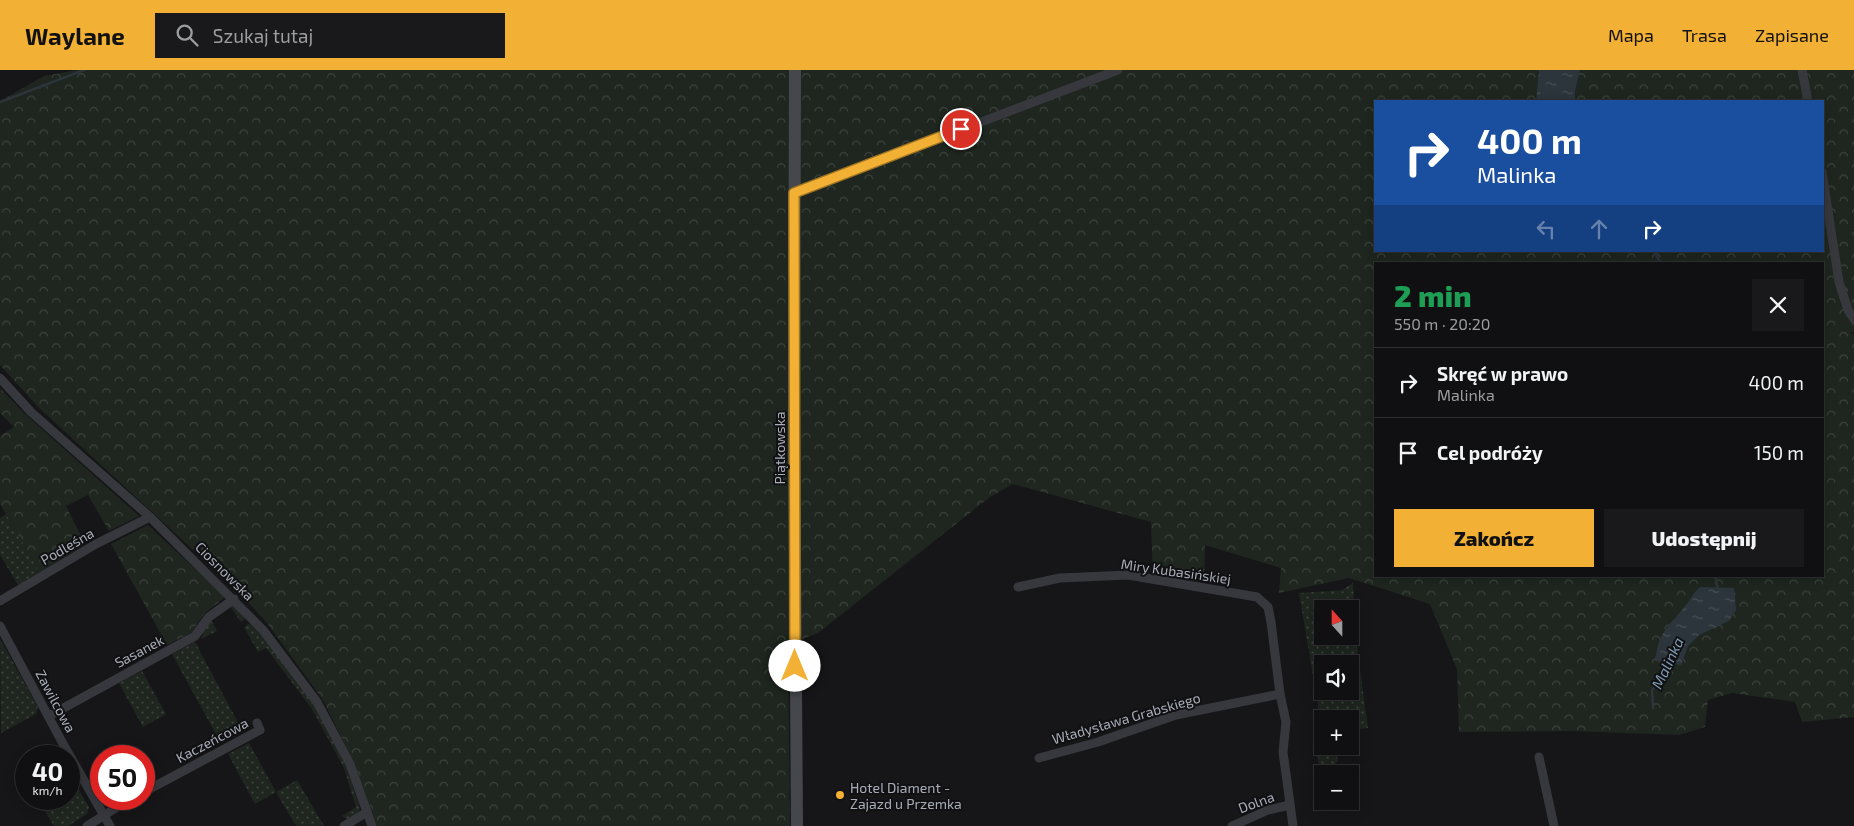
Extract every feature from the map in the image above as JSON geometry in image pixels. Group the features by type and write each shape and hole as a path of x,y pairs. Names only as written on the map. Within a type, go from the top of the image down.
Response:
{"main road":[{"name":"Piątkowska","path":"795,70 795,666 797,826"}],"street":[{"path":"794,193 1118,70"},
{"path":"1802,70 1808,100"},
{"path":"1824,185 1839,282 1848,310 1854,319"},
{"name":"Ciosnowska","path":"0,378 31,412 150,516 264,630 317,702 350,764 372,826"},
{"name":"Podleśna","path":"0,601 102,540 150,516"},
{"name":"Miry Kubasińskiej","path":"1018,587 1060,578 1128,575 1257,597 1268,607 1280,694"},
{"name":"Sasanek","path":"49,716 196,636 209,617 234,599"},
{"name":"Zawilcowa","path":"0,626 62,742 110,826"},
{"path":"1280,694 1286,722 1283,752 1293,826"},
{"name":"Władysława Grabskiego","path":"1039,758 1098,742 1176,715 1280,694"},
{"name":"Kaczeńcowa","path":"155,786 260,730 257,723"},
{"path":"1539,756 1554,826"},
{"name":"Dolna","path":"1232,826 1268,810 1290,805"},
{"path":"87,826 112,810"},
{"path":"344,826 367,812"}],"green space":[{"path":"77,70 1539,70 1536,100 1374,100 1374,252 1824,252 1824,100 1575,100 1575,92 1580,70 1854,70 1854,332 1850,332 1854,335 1854,717 1802,722 1795,702 1732,693 1708,700 1705,727 1679,735 1572,731 1459,732 1457,669 1430,604 1349,578 1279,593 1281,568 1205,545 1204,582 1153,576 1151,522 1013,484 990,497 818,633 788,645 790,826 377,826 354,763 323,700 267,623 240,593 39,408 0,365 0,101 44,76"},
{"path":"0,388 23,412 139,516 109,531 88,495 66,506 85,544 40,572 0,504 0,436 14,427 0,413"},
{"path":"6,514 40,572 18,585 0,555 0,518"},
{"path":"148,525 225,597 204,614 192,632 167,645 111,544"},
{"path":"1353,583 1354,600 1314,600 1314,645 1357,645 1358,655 1314,655 1314,682 1299,593 1342,590"},
{"path":"1345,593 1345,600 1314,600 1314,613 1312,613 1311,596"},
{"path":"231,605 236,605 248,617 241,622 230,606 211,620 217,631 201,639 208,621"},
{"path":"252,622 314,705 346,766 360,808 359,812 347,819 342,816 356,807 344,768 312,709 266,648 258,652 244,627"},
{"path":"0,639 38,707 36,714 1,733"},
{"path":"195,642 241,728 219,740 172,654"},
{"path":"1359,662 1368,728 1359,729 1359,710 1319,710 1317,700 1359,700"},
{"path":"142,671 166,714 143,727 119,683"},
{"path":"249,743 276,792 255,804 228,754"},
{"path":"1317,755 1337,755 1338,761 1333,765 1319,765"},
{"path":"297,780 324,826 296,826 276,792"},
{"path":"80,792 89,807 87,814 68,826 54,826 44,810 80,810"}],"water":[{"path":"1539,70 1580,70 1575,100 1536,100"},
{"path":"1700,587 1734,588 1736,610 1729,621 1699,635 1688,646 1681,665 1655,661 1659,642 1665,630"}],"waterway":[{"path":"0,102 84,70"},
{"name":"Malinka","path":"1655,252 1660,262"},
{"name":"Malinka","path":"1715,577 1718,589"},
{"name":"Malinka","path":"1653,708 1652,690 1658,683 1668,661"}],"place":[{"name":"Hotel Diament - Zajazd u Przemka","path":"840,795"}],"route":[{"path":"795,666 794,193 961,129"}]}
